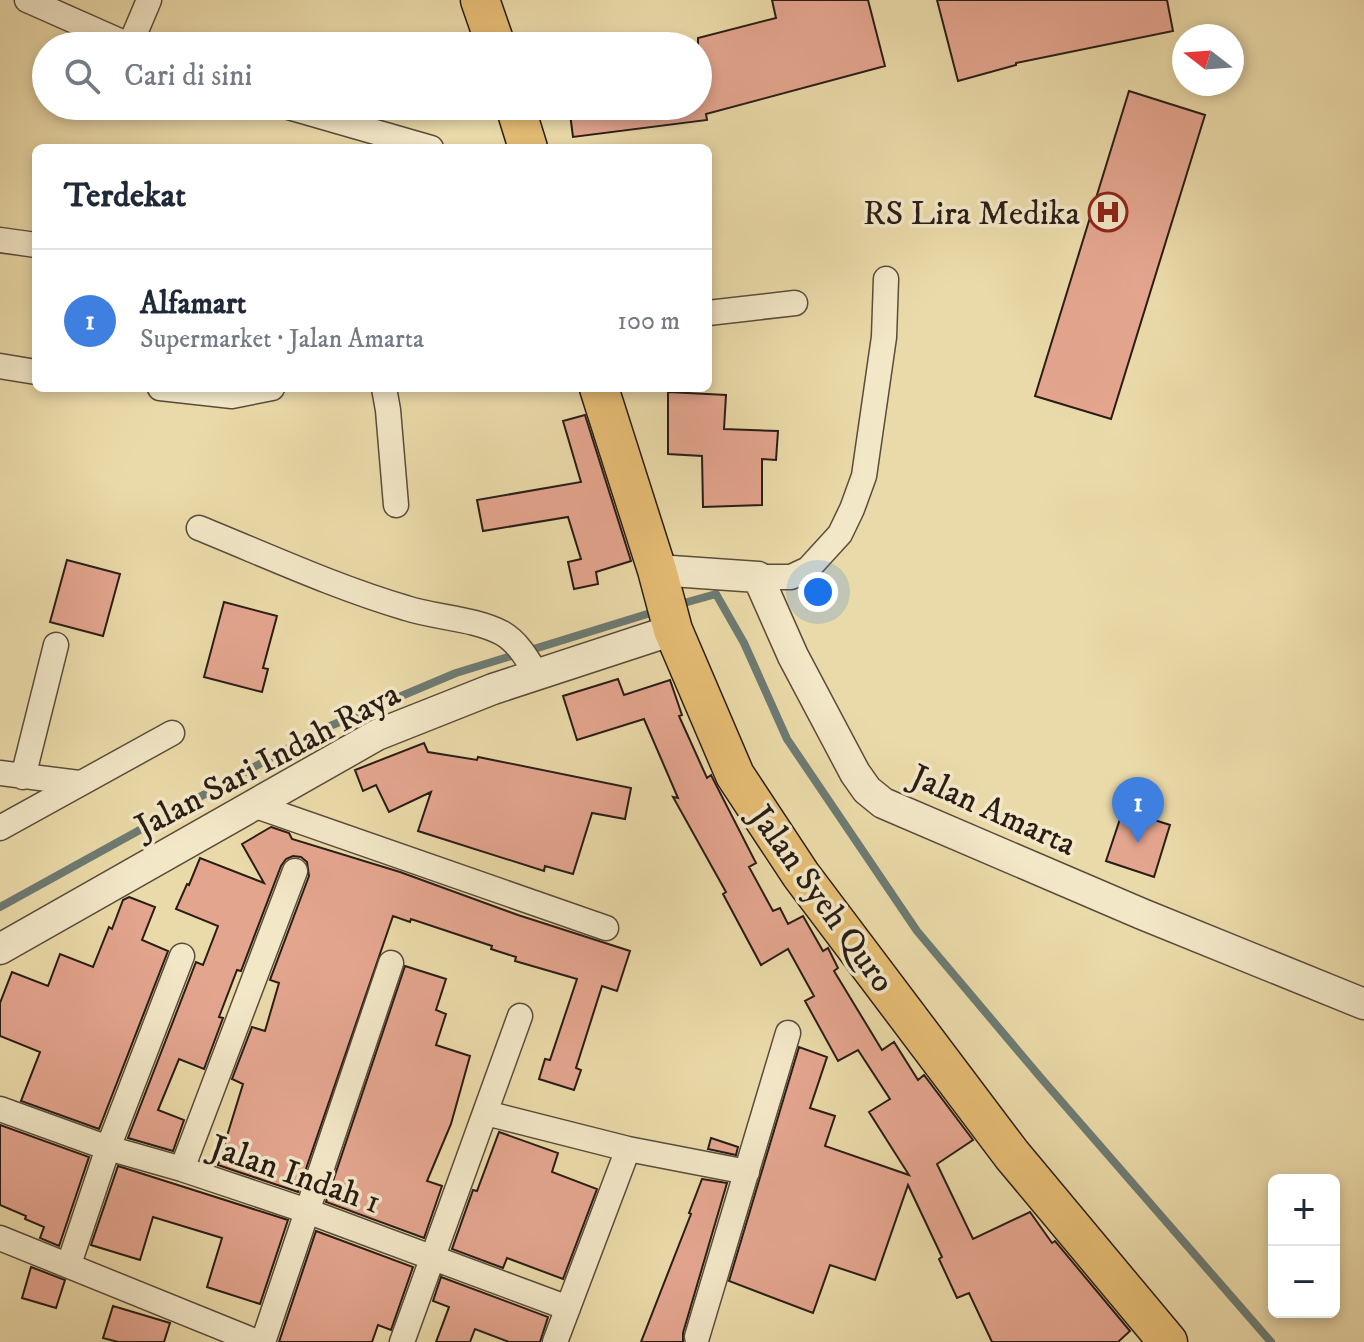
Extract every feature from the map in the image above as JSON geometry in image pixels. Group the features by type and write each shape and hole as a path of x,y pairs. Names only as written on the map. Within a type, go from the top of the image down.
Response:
{"main road":[{"path":"480,0 491,32"},
{"path":"519,120 527,144"},
{"name":"Jalan Syeh Quro","path":"600,392 673,626 735,775 801,875 1152,1336"}],"street":[{"path":"27,0 99,32"},
{"path":"136,32 149,0"},
{"path":"334,120 417,144"},
{"path":"0,240 32,244"},
{"path":"659,578 791,577 808,569 840,534 864,476 884,337 886,279"},
{"path":"712,313 795,303"},
{"path":"0,366 32,371"},
{"path":"196,392 232,396 252,392"},
{"path":"385,392 396,505"},
{"path":"199,528 343,588 409,609 489,627 506,635 527,660"},
{"name":"Jalan Amarta","path":"758,577 793,656 855,773 867,790 883,803 1142,914 1364,1004"},
{"name":"Jalan Sari Indah Raya","path":"0,949 377,735 493,689 527,660 673,626"},
{"path":"56,645 12,775 79,783"},
{"path":"0,828 172,733"},
{"path":"256,806 606,928"},
{"path":"182,1169 295,871"},
{"path":"69,1264 108,1148 182,956"},
{"path":"0,1238 260,1342 391,963"},
{"path":"402,1342 520,1016"},
{"path":"697,1337 788,1033"},
{"name":"Jalan Indah 1","path":"0,1109 108,1148 307,1211 568,1308"},
{"path":"486,1113 628,1149 747,1172"},
{"path":"555,1342 628,1149"}],"building":[{"path":"772,0 868,0 885,66 712,112 712,34 776,18"},
{"path":"937,0 1167,0 1172,31 1016,63 958,81"},
{"path":"1129,91 1205,115 1111,419 1035,396"},
{"path":"571,120 707,120 573,137"},
{"path":"668,392 726,395 724,429 778,431 776,460 762,459 762,505 703,507 702,456 668,454"},
{"path":"585,415 631,561 596,572 598,584 574,589 568,562 581,559 568,517 483,531 477,500 581,482 563,421"},
{"path":"67,560 120,574 103,636 50,622"},
{"path":"224,602 277,616 263,668 268,669 262,692 204,677"},
{"path":"618,679 624,695 670,680 682,715 679,716 707,778 711,775 756,863 749,867 773,911 780,908 788,924 803,916 823,951 828,948 838,968 834,971 882,1050 894,1042 918,1080 924,1075 973,1140 937,1164 973,1239 1030,1212 1052,1243 1055,1241 1130,1331 1118,1342 992,1342 969,1293 957,1298 939,1259 942,1257 908,1185 875,1280 830,1265 813,1313 729,1281 799,1047 827,1057 810,1108 835,1116 825,1146 909,1175 869,1112 890,1099 858,1050 838,1061 805,1001 814,996 788,949 761,965 723,894 726,892 673,797 678,798 644,719 577,740 563,696"},
{"path":"424,743 428,752 477,760 478,757 631,788 625,819 592,813 573,874 545,866 544,871 418,831 431,792 389,812 376,785 363,791 355,770"},
{"path":"1123,810 1170,825 1154,877 1106,861"},
{"path":"271,827 289,833 292,839 400,872 630,951 617,991 602,986 576,1068 581,1070 574,1090 539,1079 545,1059 550,1060 577,979 515,961 516,957 491,949 492,946 393,916 298,1192 218,1165 243,1084 232,1079 252,1027 265,1031 279,983 270,980 309,876 307,862 293,856 281,866 241,971 237,970 204,1069 179,1059 158,1110 184,1120 173,1151 128,1138 196,962 203,965 218,926 176,909 187,884 200,858 264,883 242,844"},
{"path":"129,897 155,907 142,940 168,951 99,1129 21,1101 40,1052 0,1036 0,1003 12,972 48,986 60,954 93,967 109,927 112,929 123,900"},
{"path":"405,966 446,979 436,1010 446,1014 436,1045 470,1056 451,1124 427,1181 442,1186 424,1238 326,1202"},
{"path":"0,1125 89,1157 59,1246 40,1238 44,1227 0,1205"},
{"path":"499,1132 558,1153 552,1172 597,1189 563,1279 507,1258 503,1268 452,1249 473,1190 477,1191"},
{"path":"711,1138 738,1147 736,1155 708,1149"},
{"path":"118,1166 288,1220 260,1304 207,1287 222,1238 153,1217 140,1260 91,1245"},
{"path":"702,1179 727,1183 683,1333 683,1342 641,1342 691,1214"},
{"path":"316,1231 413,1267 391,1330 378,1325 372,1342 279,1342"},
{"path":"31,1267 65,1280 56,1308 22,1298"},
{"path":"441,1277 548,1317 540,1342 509,1342 475,1329 470,1342 436,1342 449,1307 433,1301"},
{"path":"113,1306 170,1323 164,1342 118,1342 103,1338"}],"waterway":[{"path":"677,605 716,594 744,643 787,739 917,931 1271,1342"},
{"path":"0,907 323,729 456,673 657,611"}],"place":[{"name":"RS Lira Medika","path":"1108,212"},
{"name":"Alfamart","path":"1138,843"}]}
